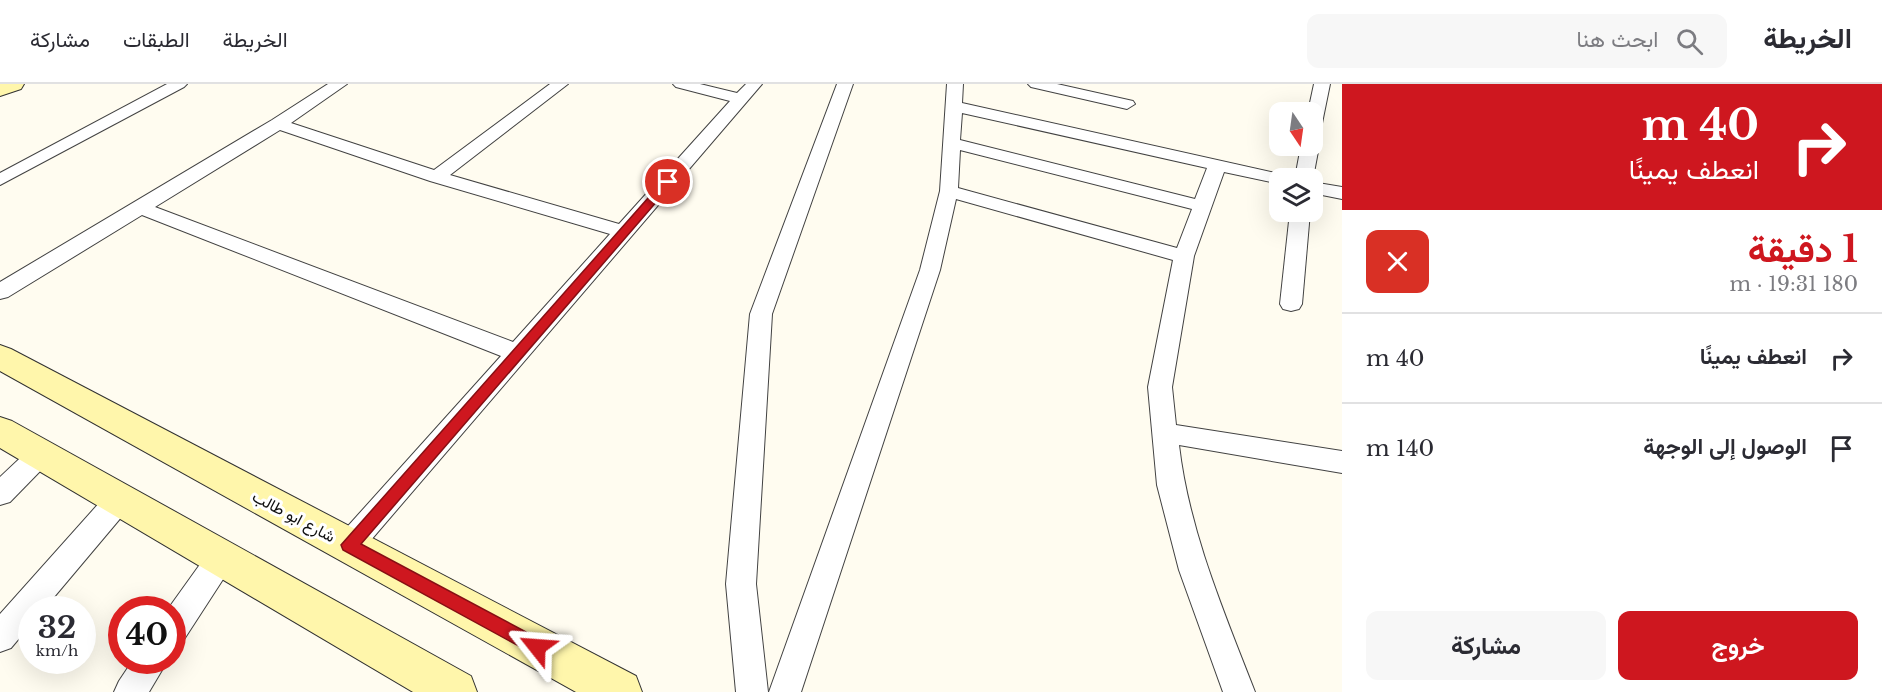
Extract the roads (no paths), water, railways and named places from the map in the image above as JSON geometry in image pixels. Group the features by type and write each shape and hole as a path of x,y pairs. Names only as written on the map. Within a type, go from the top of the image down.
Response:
{"street":[{"path":"0,90 13,84"},
{"path":"0,180 179,84"},
{"path":"0,292 278,124 339,84"},
{"path":"436,177 560,84"},
{"path":"681,84 747,92"},
{"path":"752,692 741,584 762,314 845,84"},
{"path":"1036,84 1127,104"},
{"path":"1318,102 1322,84"},
{"path":"349,545 747,92"},
{"path":"785,692 930,270 950,191 955,95 1217,165 1269,177"},
{"path":"278,124 436,177 624,232"},
{"path":"952,144 1202,206"},
{"path":"1217,165 1184,256 1160,387 1170,485 1194,570 1239,692"},
{"path":"1323,189 1342,193"},
{"path":"950,191 1184,256"},
{"path":"141,208 518,353"},
{"path":"1291,304 1299,222"},
{"name":"شارع ابو طالب","path":"0,357 620,692"},
{"path":"0,431 42,453 119,500 455,692"},
{"path":"1165,433 1342,462"},
{"path":"0,494 42,453"},
{"path":"0,637 119,500"},
{"path":"186,609 221,558"},
{"path":"130,692 142,674"}]}
